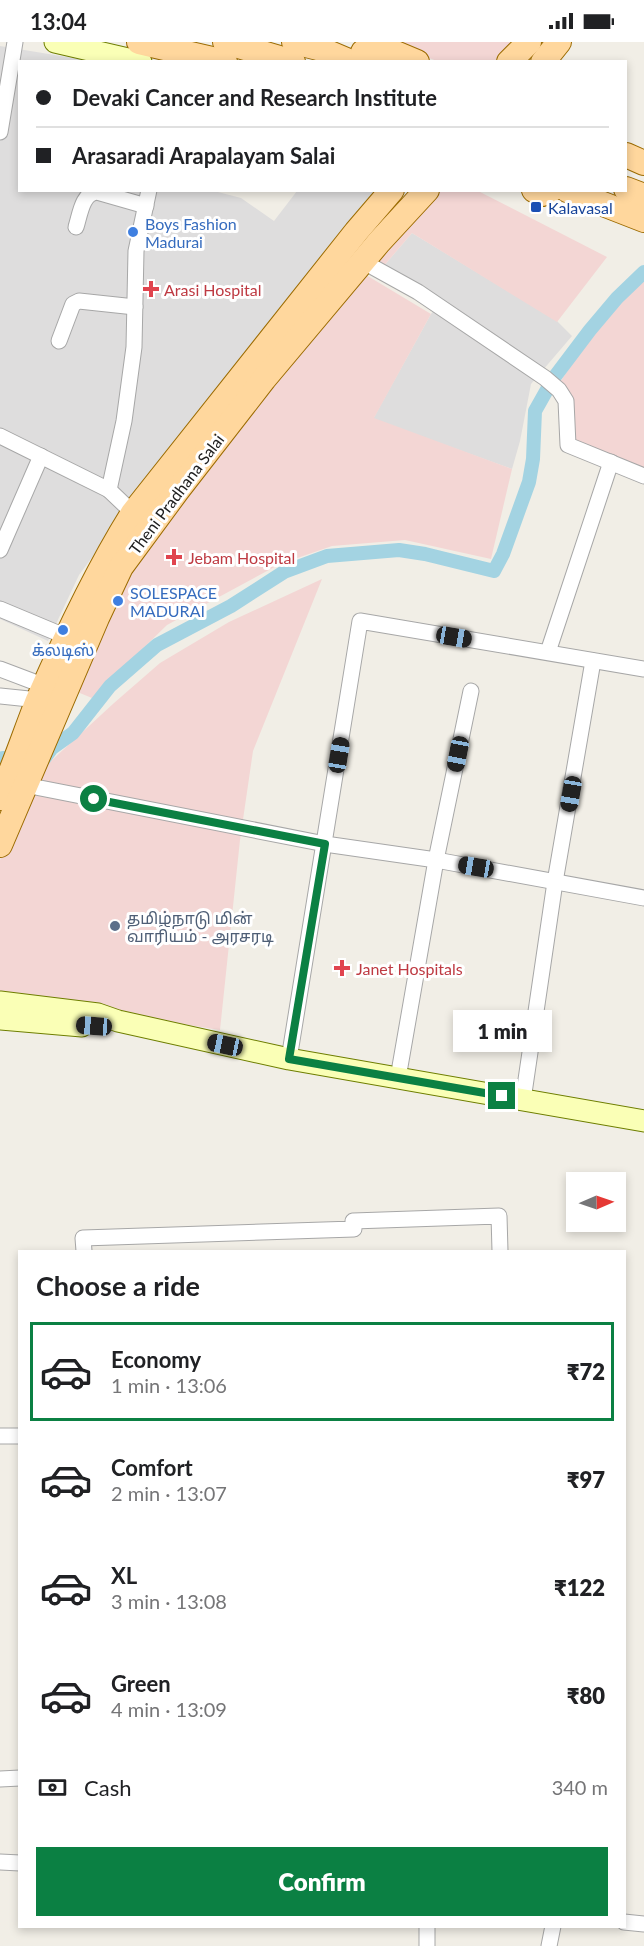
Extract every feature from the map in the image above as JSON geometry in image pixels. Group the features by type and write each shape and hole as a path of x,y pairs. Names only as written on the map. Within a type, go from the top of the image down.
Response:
{"main road":[{"path":"139,42 216,60"},
{"path":"225,42 286,60"},
{"path":"294,42 376,60"},
{"path":"338,42 357,57"},
{"path":"511,60 529,42"},
{"path":"545,60 559,42"},
{"path":"357,57 386,49 412,60"},
{"path":"627,155 644,163"},
{"path":"627,171 644,178"},
{"path":"627,189 644,196"},
{"name":"Theni Pradhana Salai","path":"0,845 25,765 42,693 80,607 112,547 133,513 390,192"},
{"name":"Theni Pradhana Salai","path":"0,798 25,765 122,567 177,491 257,388 362,261 425,192"},
{"path":"572,192 644,220"}],"street":[{"path":"0,132 15,42"},
{"path":"55,42 132,60"},
{"path":"76,227 87,196 92,193 97,192 146,206"},
{"path":"109,490 124,421 134,347 136,251 149,192"},
{"path":"362,261 418,292 545,378 559,390 566,401 568,445 644,476"},
{"path":"59,341 74,304 79,301 135,307"},
{"path":"0,436 109,490 133,513"},
{"path":"0,550 41,456"},
{"path":"548,652 611,462"},
{"path":"0,609 67,637"},
{"path":"289,1059 360,621 644,669"},
{"path":"523,1100 555,882 594,661"},
{"path":"0,669 42,693"},
{"path":"398,1078 436,860 471,691"},
{"path":"0,696 42,693"},
{"path":"25,765 325,844 436,860 644,898"},
{"path":"0,1002 98,1014 118,1022 289,1059 644,1121"},
{"path":"0,1019 94,1026 118,1022"},
{"path":"84,1250 83,1238 354,1229 353,1221 499,1216 500,1250"},
{"path":"0,1436 18,1436"},
{"path":"0,1779 18,1778"},
{"path":"0,1862 18,1863"},
{"path":"626,1922 644,1924"},
{"path":"427,1928 427,1946"},
{"path":"549,1946 553,1928"}],"shaded area":[{"path":"386,42 511,42 496,60 434,60"},
{"path":"0,46 85,60 18,60 18,192 218,192 241,198 274,221 296,192 373,192 210,398 79,575 48,641 0,619"},
{"path":"432,192 480,192 607,257 557,322 412,233 382,268 367,258"},
{"path":"412,233 557,321 572,336 531,384 512,469 373,419 431,314 443,299 382,268"},
{"path":"361,272 431,314 374,418 512,469 491,559 405,540 332,546 280,564 167,625 92,698 70,689 122,574"},
{"path":"644,280 644,468 576,440 571,400 560,382 611,311"},
{"path":"322,579 253,751 240,840 220,1030 0,993 0,860 27,793 38,773 160,663 229,622"}],"waterway":[{"path":"44,759 52,748 73,733 110,686 157,645 231,606 284,572 327,556 399,550 494,571 503,554 529,482 533,459 535,411 553,379 590,330 617,298 644,272"},
{"path":"0,765 3,758 19,759"}],"place":[{"name":"Kalavasal","path":"536,207"},
{"name":"Boys Fashion Madurai","path":"133,232"},
{"name":"Arasi Hospital","path":"151,289"},
{"name":"Jebam Hospital","path":"174,557"},
{"name":"SOLESPACE MADURAI","path":"118,601"},
{"name":"க்லடிஸ்","path":"63,630"},
{"name":"தமிழ்நாடு மின் வாரியம் - அரசரடி","path":"115,926"},
{"name":"Janet Hospitals","path":"342,968"}],"route":[{"path":"94,799 325,844 289,1059 502,1096"}]}
